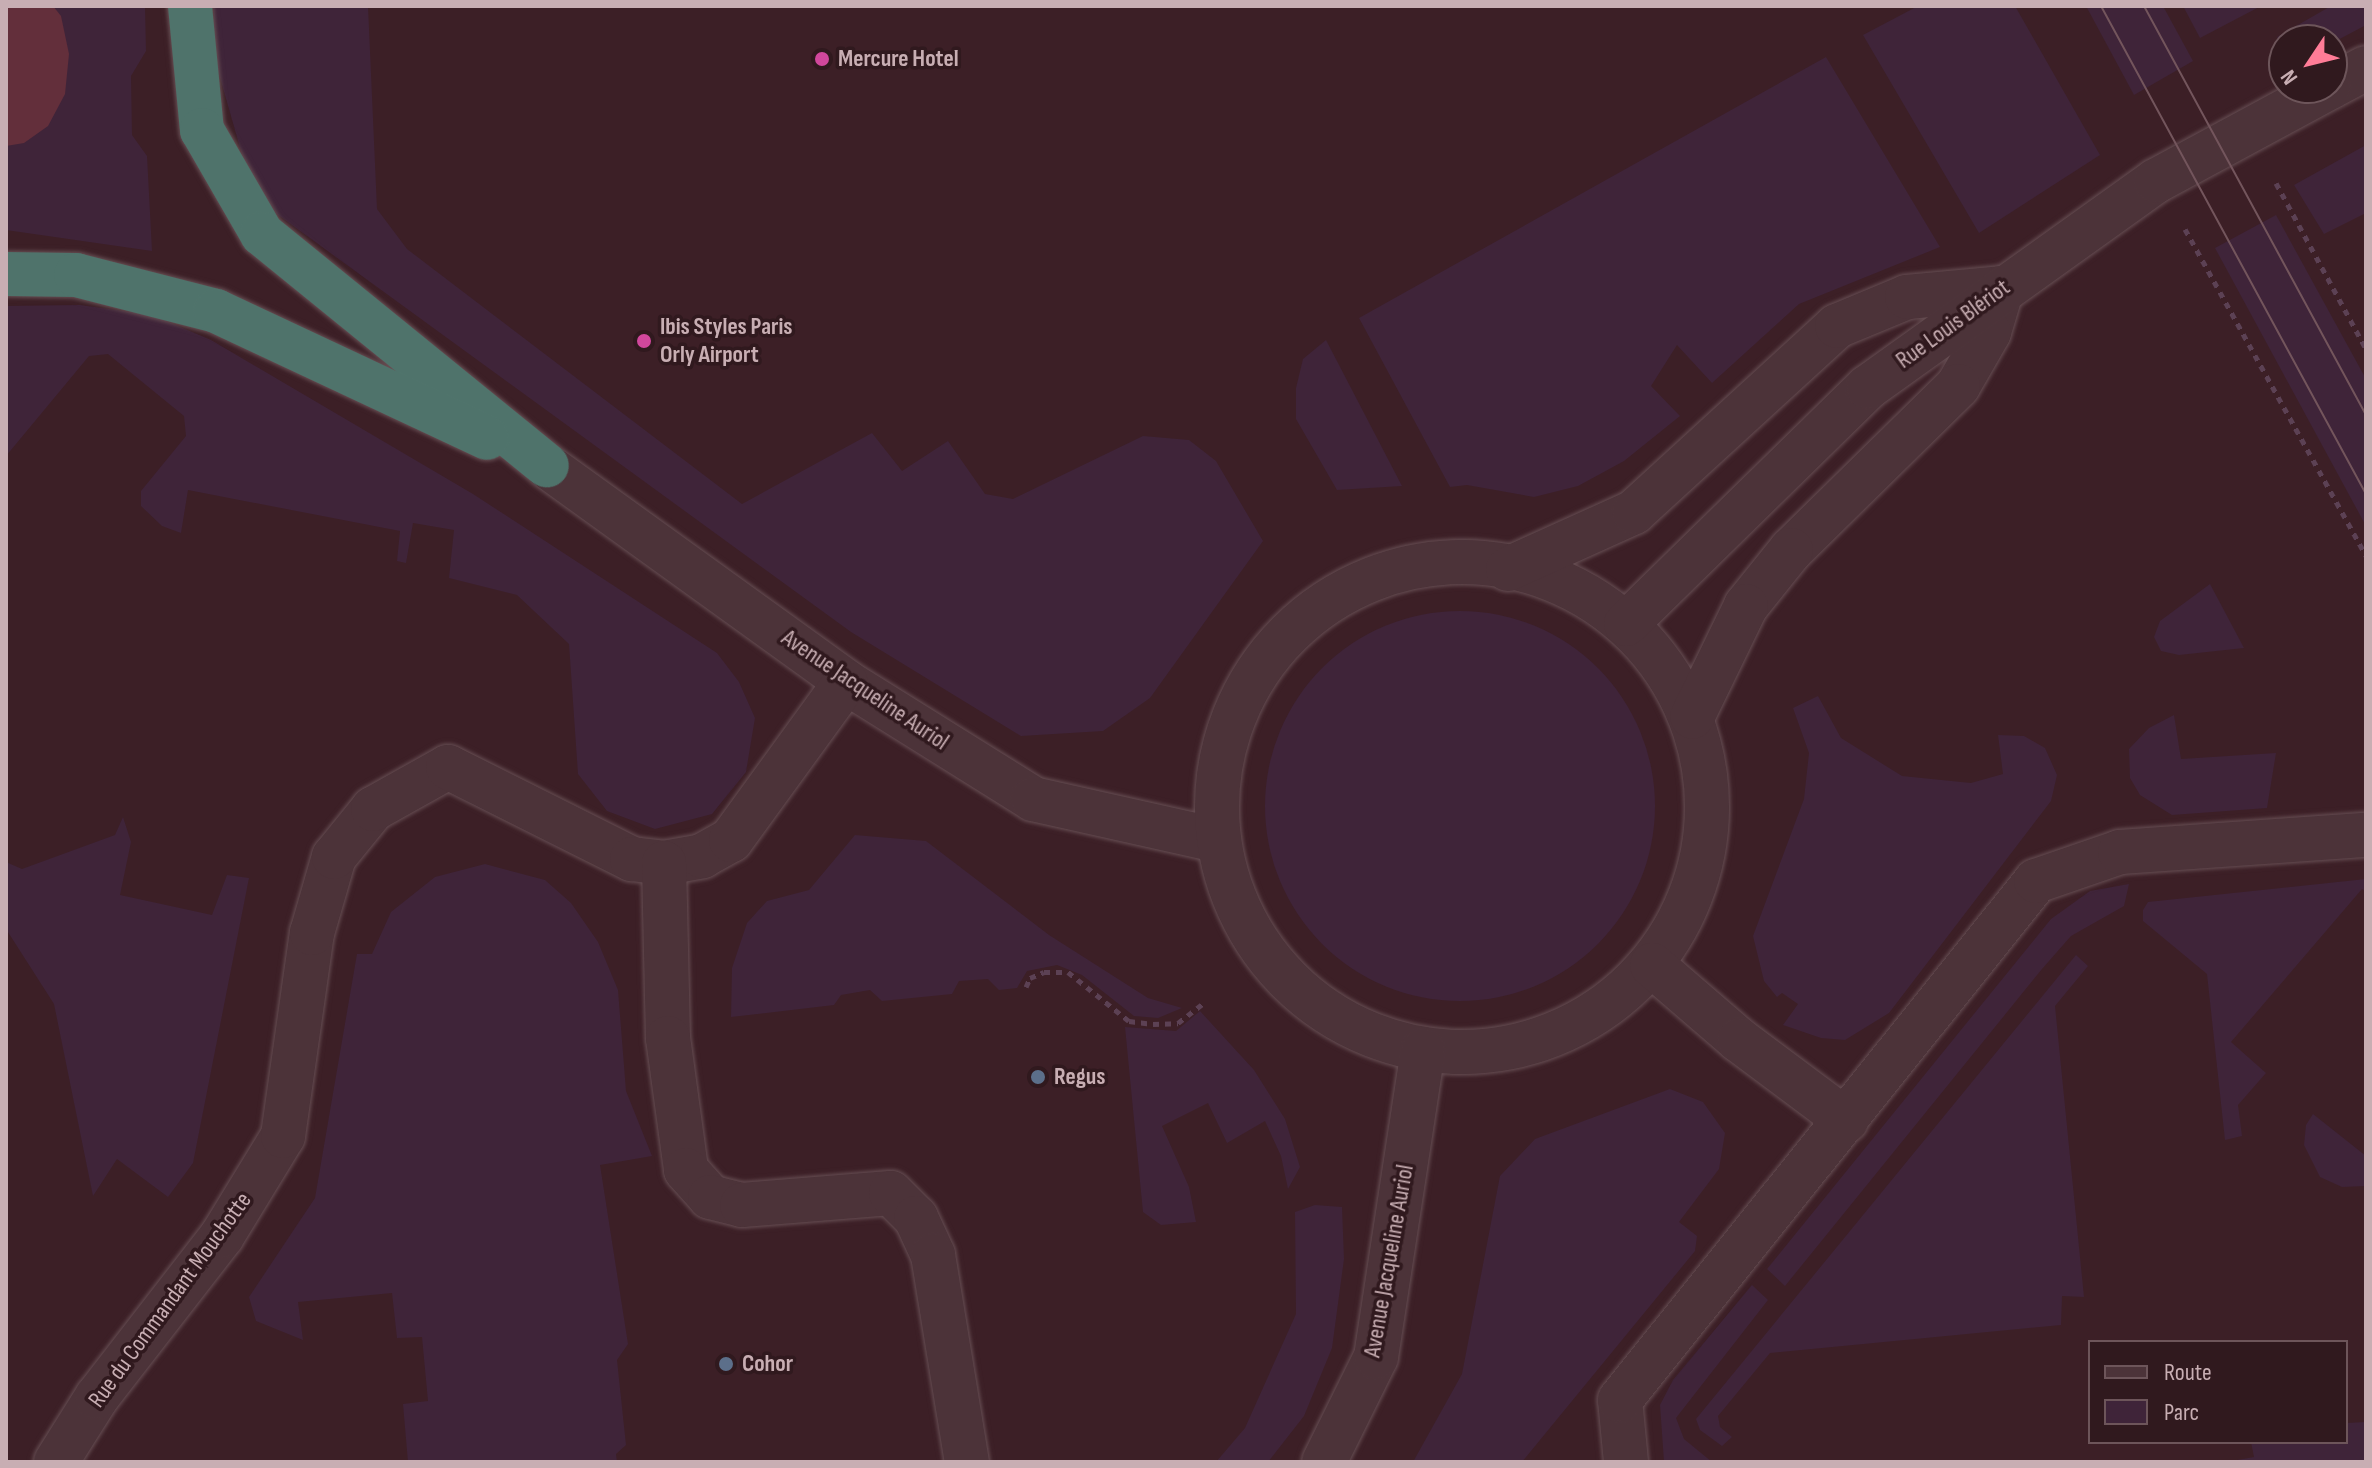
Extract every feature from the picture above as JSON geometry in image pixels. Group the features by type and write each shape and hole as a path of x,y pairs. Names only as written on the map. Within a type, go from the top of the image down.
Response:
{"highway":[{"path":"190,6 202,130 262,234 547,466"},
{"path":"6,274 76,275 216,311 547,466"}],"street":[{"name":"Rue Louis Blériot","path":"2348,78 2366,68"},
{"name":"Rue Louis Blériot","path":"1626,624 1868,387 2002,288 2185,162 2297,104"},
{"path":"1508,569 1634,512 1837,326 1907,297 2002,288 1989,332 1958,386 1791,550 1746,606 1692,717"},
{"name":"Avenue Jacqueline Auriol","path":"547,466 846,682 1033,799 1217,840"},
{"path":"1455,562 1546,577 1626,624 1673,681 1692,717 1704,758 1710,817 1692,895 1652,965 1591,1018 1510,1050 1423,1051 1348,1027 1285,979 1240,915 1217,840 1219,760 1247,686 1297,623 1333,594 1392,566 1455,562"},
{"name":"Rue du Commandant Mouchotte","path":"56,1462 97,1397 222,1236 283,1136 312,933 334,857 373,809 448,767 632,859 664,863 702,856 731,840 846,682"},
{"path":"1626,1462 1620,1400 2036,881 2120,852 2366,835"},
{"path":"664,863 668,1038 686,1170 710,1197 742,1205 891,1193 916,1218 933,1255 967,1462"},
{"path":"1652,965 1739,1040 1846,1120"},
{"name":"Avenue Jacqueline Auriol","path":"1324,1462 1376,1357 1423,1051"}],"path":[{"path":"2276,183 2366,349"},
{"path":"2179,217 2366,556"},
{"path":"1026,987 1030,978 1044,972 1068,972 1129,1021 1153,1024 1178,1023 1204,1003"}],"green space":[{"path":"6,6 145,6 146,51 131,76 132,135 147,156 152,251 6,230"},
{"path":"214,6 368,6 377,209 407,249 742,504 872,433 902,471 948,441 985,494 1013,499 1143,436 1189,440 1216,461 1263,541 1150,698 1103,731 1021,736 851,632 270,209 245,165 213,53"},
{"path":"1918,6 2015,6 2100,155 1979,233 1863,35"},
{"path":"2086,6 2163,6 2193,61 2134,95"},
{"path":"2183,6 2261,6 2200,38"},
{"path":"2331,6 2366,6 2366,25 2348,35 2348,24 2300,24"},
{"path":"1826,57 1940,247 1799,304 1712,383 1677,345 1651,386 1680,416 1624,461 1578,486 1534,497 1467,485 1450,487 1359,318"},
{"path":"2366,145 2366,213 2324,234 2294,185"},
{"path":"2276,215 2366,379 2366,526 2215,248"},
{"path":"80,305 152,315 211,340 473,494 717,653 739,682 755,718 746,772 712,814 655,829 607,811 578,774 569,644 517,595 449,578 454,530 413,523 406,563 397,561 400,531 188,490 181,533 162,526 141,506 141,491 186,436 184,416 108,354 89,356 6,456 6,306"},
{"path":"1326,340 1402,486 1337,490 1296,419 1296,388 1303,359"},
{"path":"2210,584 2244,648 2179,655 2161,651 2154,637 2160,621"},
{"path":"1460,611 1498,615 1535,626 1568,644 1598,668 1622,698 1640,731 1651,768 1655,806 1651,844 1640,881 1622,914 1598,944 1568,968 1535,986 1498,997 1460,1001 1422,997 1385,986 1352,968 1322,944 1298,914 1280,881 1269,844 1265,806 1269,768 1280,731 1298,698 1322,668 1352,644 1385,626 1422,615"},
{"path":"1818,696 1841,738 1902,776 1971,783 2003,774 1998,735 2024,736 2045,748 2057,775 2051,801 1889,1013 1845,1040 1821,1038 1783,1025 1798,1004 1782,993 1777,997 1764,981 1753,936 1804,799 1809,753 1793,708"},
{"path":"2174,715 2181,759 2276,753 2267,808 2172,815 2140,795 2130,778 2129,749 2149,728"},
{"path":"123,817 131,842 120,895 212,915 227,875 249,878 193,1163 168,1197 117,1159 93,1196 54,1004 6,929 6,862 22,869 115,835"},
{"path":"855,835 926,841 1049,935 1148,998 1182,1008 1158,1018 1134,1016 1082,975 1057,965 1027,971 1017,988 999,990 988,979 959,981 952,994 882,1001 870,990 841,995 834,1005 731,1017 732,968 747,923 767,901 809,890"},
{"path":"485,864 545,880 571,903 598,942 618,990 626,1091 652,1156 600,1165 628,1344 617,1360 626,1445 616,1454 617,1462 408,1462 403,1404 428,1401 422,1337 397,1338 392,1293 298,1302 303,1340 256,1321 249,1297 315,1198 357,954 372,954 391,912 435,877"},
{"path":"2366,879 2366,892 2362,889 2231,1042 2266,1073 2238,1105 2242,1136 2225,1140 2207,974 2143,921 2143,910 2148,902"},
{"path":"2129,884 2124,906 2071,936 2042,969 1785,1286 1767,1269 2051,919 2090,891"},
{"path":"2076,955 2088,966 2055,1006 2084,1297 2062,1296 2061,1325 1770,1353 1718,1416 1720,1427 1732,1437 1722,1446 1700,1430 1696,1419"},
{"path":"1200,1011 1254,1070 1285,1119 1300,1167 1288,1189 1281,1156 1265,1121 1227,1143 1208,1103 1162,1126 1189,1187 1196,1222 1161,1225 1143,1212 1125,1027 1176,1031"},
{"path":"1670,1089 1703,1102 1725,1133 1719,1169 1679,1222 1697,1236 1695,1251 1522,1462 1413,1462 1462,1374 1500,1176 1535,1139"},
{"path":"2313,1114 2366,1156 2366,1186 2342,1187 2320,1177 2304,1145 2306,1125"},
{"path":"1315,1205 1342,1207 1344,1259 1332,1348 1304,1416 1268,1462 1216,1462 1245,1428 1296,1314 1295,1212"},
{"path":"1752,1285 1768,1300 1676,1418 1684,1439 1712,1462 1664,1462 1660,1405 1673,1380"},
{"path":"2366,1422 2366,1462 2226,1462 2254,1457 2251,1444 2348,1444 2348,1423"}],"shaded area":[{"path":"6,6 53,6 61,16 69,54 65,94 48,126 24,143 6,146"}],"tram line":[{"path":"2101,6 2366,494"},
{"path":"2144,6 2366,415"}],"place":[{"name":"Mercure Hotel","path":"822,59"},
{"name":"Ibis Styles Paris Orly Airport","path":"644,341"},
{"name":"Regus","path":"1038,1077"},
{"name":"Cohor","path":"726,1364"}]}
